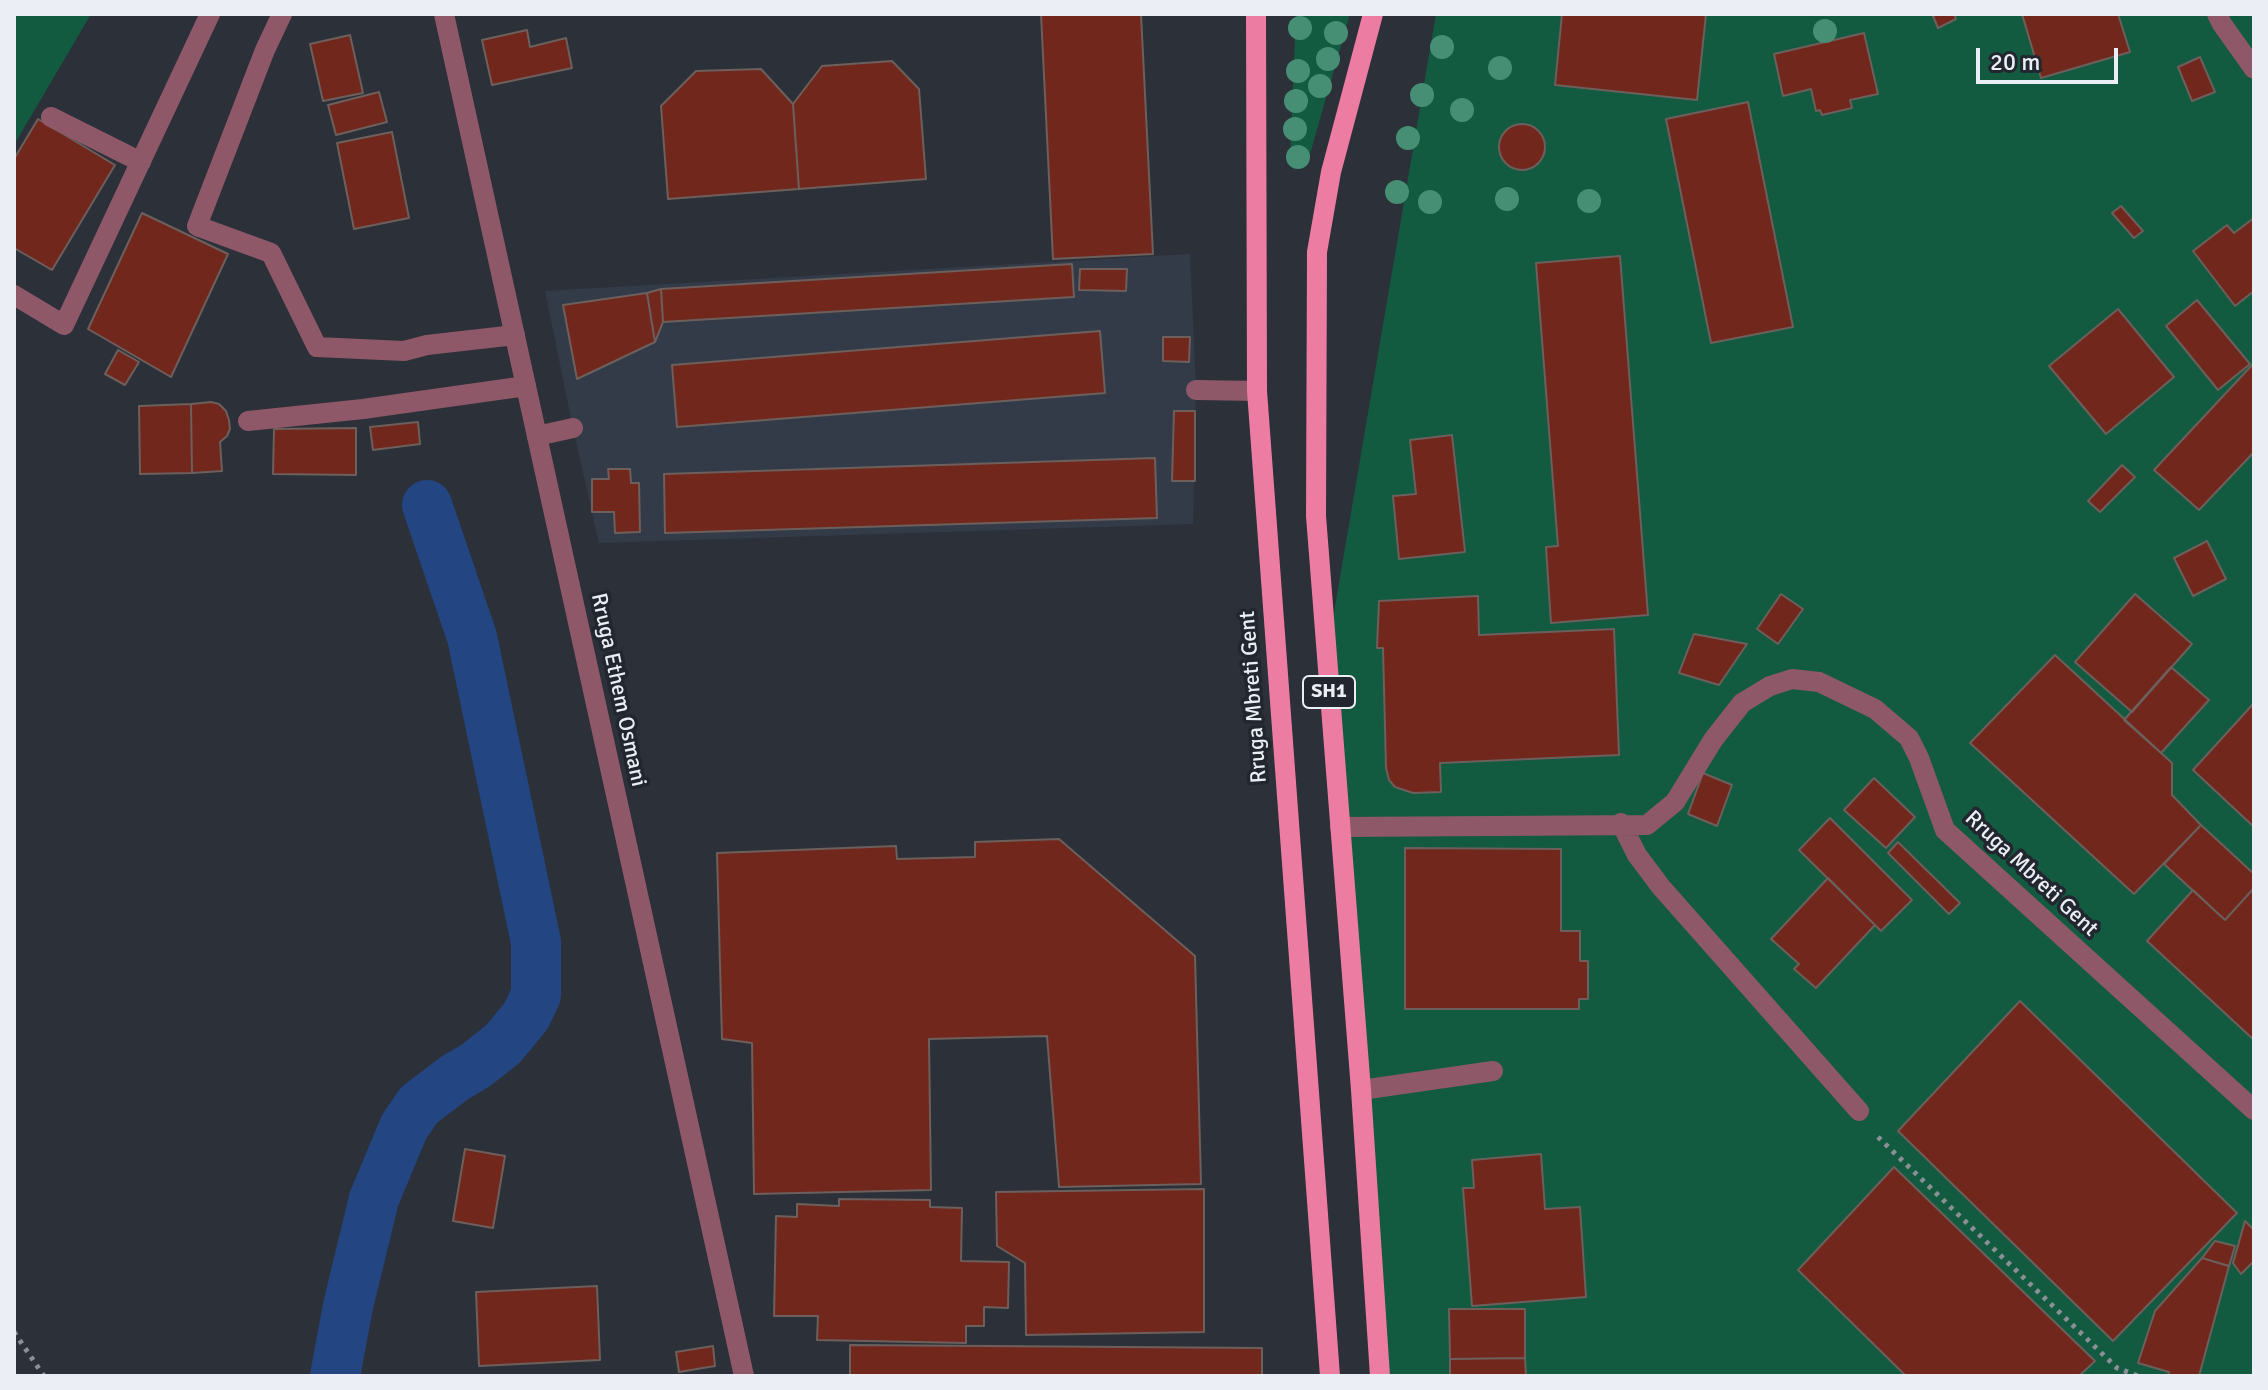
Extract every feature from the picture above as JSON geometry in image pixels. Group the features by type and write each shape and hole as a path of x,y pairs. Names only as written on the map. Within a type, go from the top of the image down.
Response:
{"main road":[{"name":"Rruga Mbreti Gent","path":"1256,14 1257,391 1330,1376"},
{"name":"SH1","path":"1373,14 1331,172 1317,252 1316,516 1380,1376"}],"street":[{"path":"14,295 64,325 210,14"},
{"path":"282,14 197,226 271,253 317,347 404,351 427,345 515,335"},
{"name":"Rruga Ethem Osmani","path":"444,14 744,1376"},
{"path":"2217,14 2254,69"},
{"path":"51,117 141,162"},
{"path":"248,421 363,409 526,386"},
{"path":"1196,390 1257,391"},
{"path":"537,436 573,428"},
{"name":"Rruga Mbreti Gent","path":"1340,827 1647,825 1675,802 1713,740 1742,703 1770,686 1792,679 1819,682 1875,709 1909,738 1945,830 2254,1110"},
{"path":"1621,823 1637,855 1661,887 1859,1111"},
{"path":"1361,1090 1493,1071"}],"path":[{"path":"1859,1111 1876,1134 2117,1368 2138,1376"},
{"path":"14,1332 44,1376"}],"shaded area":[{"path":"1190,254 1196,390 1193,524 599,543 545,291"}],"green space":[{"path":"14,14 91,14 14,145"},
{"path":"1296,14 1350,14 1308,161 1290,158"},
{"path":"1436,14 2254,14 2254,1376 1381,1376 1323,677"}],"building":[{"path":"1041,14 1141,14 1153,254 1053,259"},
{"path":"1562,14 1706,14 1697,100 1555,85"},
{"path":"1954,14 1956,19 1938,28 1933,16"},
{"path":"2022,14 2118,14 2130,52 2041,78"},
{"path":"527,30 530,47 566,38 572,68 492,85 482,40"},
{"path":"1864,33 1878,94 1850,100 1852,108 1822,115 1820,110 1816,111 1811,89 1783,96 1774,54"},
{"path":"350,35 363,93 323,101 310,44"},
{"path":"2200,57 2215,92 2192,101 2178,67"},
{"path":"892,61 919,89 926,179 799,189 793,104 822,66"},
{"path":"761,69 793,104 799,189 668,199 661,106 696,71"},
{"path":"379,92 387,122 336,135 328,105"},
{"path":"1748,102 1793,327 1711,343 1666,119"},
{"path":"38,119 115,165 52,270 14,248 14,159"},
{"path":"1522,124 1538,131 1545,147 1538,163 1522,170 1506,163 1499,147 1506,131"},
{"path":"392,132 409,218 354,229 337,143"},
{"path":"2121,206 2143,231 2134,238 2112,213"},
{"path":"142,213 228,254 171,377 88,329"},
{"path":"2254,218 2254,291 2235,306 2193,251 2227,225 2234,233"},
{"path":"1620,256 1648,615 1551,623 1546,547 1558,546 1536,263"},
{"path":"1072,264 1074,297 663,322 661,289"},
{"path":"1080,269 1127,269 1126,291 1079,290"},
{"path":"661,289 663,322 655,342 647,293"},
{"path":"647,293 655,342 577,379 563,305"},
{"path":"2197,300 2250,364 2218,390 2166,326"},
{"path":"2118,309 2174,377 2106,434 2049,366"},
{"path":"1100,331 1105,393 677,427 672,365"},
{"path":"1163,337 1190,337 1189,362 1163,361"},
{"path":"118,350 139,362 125,385 105,374"},
{"path":"2254,363 2254,452 2199,510 2154,470"},
{"path":"191,404 219,404 226,411 229,420 230,429 220,442 222,471 192,473"},
{"path":"191,404 192,473 140,474 139,406"},
{"path":"1174,411 1195,411 1195,481 1172,481"},
{"path":"418,422 420,444 373,450 370,427"},
{"path":"356,428 356,475 273,474 274,429"},
{"path":"1452,435 1465,552 1399,559 1393,496 1416,494 1410,440"},
{"path":"1155,458 1157,518 665,533 664,474"},
{"path":"2122,465 2135,477 2100,512 2088,501"},
{"path":"608,469 630,469 631,483 639,483 640,532 615,533 614,512 592,512 592,479 609,479"},
{"path":"2207,541 2226,579 2193,596 2174,558"},
{"path":"1781,594 1803,609 1778,644 1757,629"},
{"path":"2135,594 2192,644 2132,712 2075,662"},
{"path":"1478,596 1479,635 1614,629 1619,755 1440,763 1441,792 1413,793 1395,787 1389,780 1386,768 1383,648 1377,648 1379,601"},
{"path":"1694,634 1747,644 1719,685 1679,673"},
{"path":"2055,655 2172,763 2172,795 2201,825 2134,894 1970,743"},
{"path":"2171,667 2209,700 2161,753 2124,720"},
{"path":"2254,703 2254,827 2193,770"},
{"path":"1703,773 1732,785 1717,826 1688,814"},
{"path":"1874,778 1915,817 1886,848 1844,810"},
{"path":"1830,818 1912,900 1881,931 1799,850"},
{"path":"2201,825 2254,874 2254,888 2225,920 2164,864"},
{"path":"1059,839 1195,956 1201,1184 1059,1187 1047,1036 929,1039 931,1190 754,1194 752,1043 722,1039 717,853 896,846 897,859 975,857 975,842"},
{"path":"1898,842 1960,903 1949,914 1888,853"},
{"path":"1405,848 1561,849 1561,931 1580,931 1580,961 1588,961 1588,999 1579,999 1579,1009 1405,1009"},
{"path":"1828,878 1875,925 1816,988 1794,969 1799,964 1771,939"},
{"path":"2254,888 2254,1040 2147,941 2193,890 2225,920"},
{"path":"2020,1001 2237,1213 2113,1341 1898,1131"},
{"path":"465,1149 505,1156 493,1228 453,1221"},
{"path":"1541,1154 1545,1209 1580,1207 1586,1297 1472,1306 1463,1188 1474,1188 1472,1160"},
{"path":"1894,1167 2095,1361 2079,1376 1906,1376 1798,1270"},
{"path":"1204,1189 1204,1332 1026,1335 1025,1263 997,1246 996,1192"},
{"path":"839,1199 930,1200 930,1207 962,1208 961,1261 1009,1262 1008,1308 984,1307 984,1326 966,1326 966,1343 817,1340 818,1316 774,1316 776,1216 797,1217 797,1204 839,1206"},
{"path":"2245,1221 2254,1230 2254,1261 2241,1274 2233,1263"},
{"path":"2215,1241 2235,1246 2229,1266 2202,1258"},
{"path":"2202,1258 2229,1266 2199,1376 2168,1376 2169,1372 2138,1363 2155,1311"},
{"path":"597,1286 600,1360 479,1366 476,1292"},
{"path":"1449,1309 1525,1309 1525,1358 1450,1359"},
{"path":"850,1345 1262,1348 1262,1376 850,1376"},
{"path":"713,1346 715,1366 679,1372 676,1352"},
{"path":"1525,1358 1526,1376 1450,1376 1450,1359"}],"waterway":[{"path":"335,1376 374,1199 404,1127 419,1105 503,1044 526,1016 536,995 536,942 472,637 427,505"}]}
